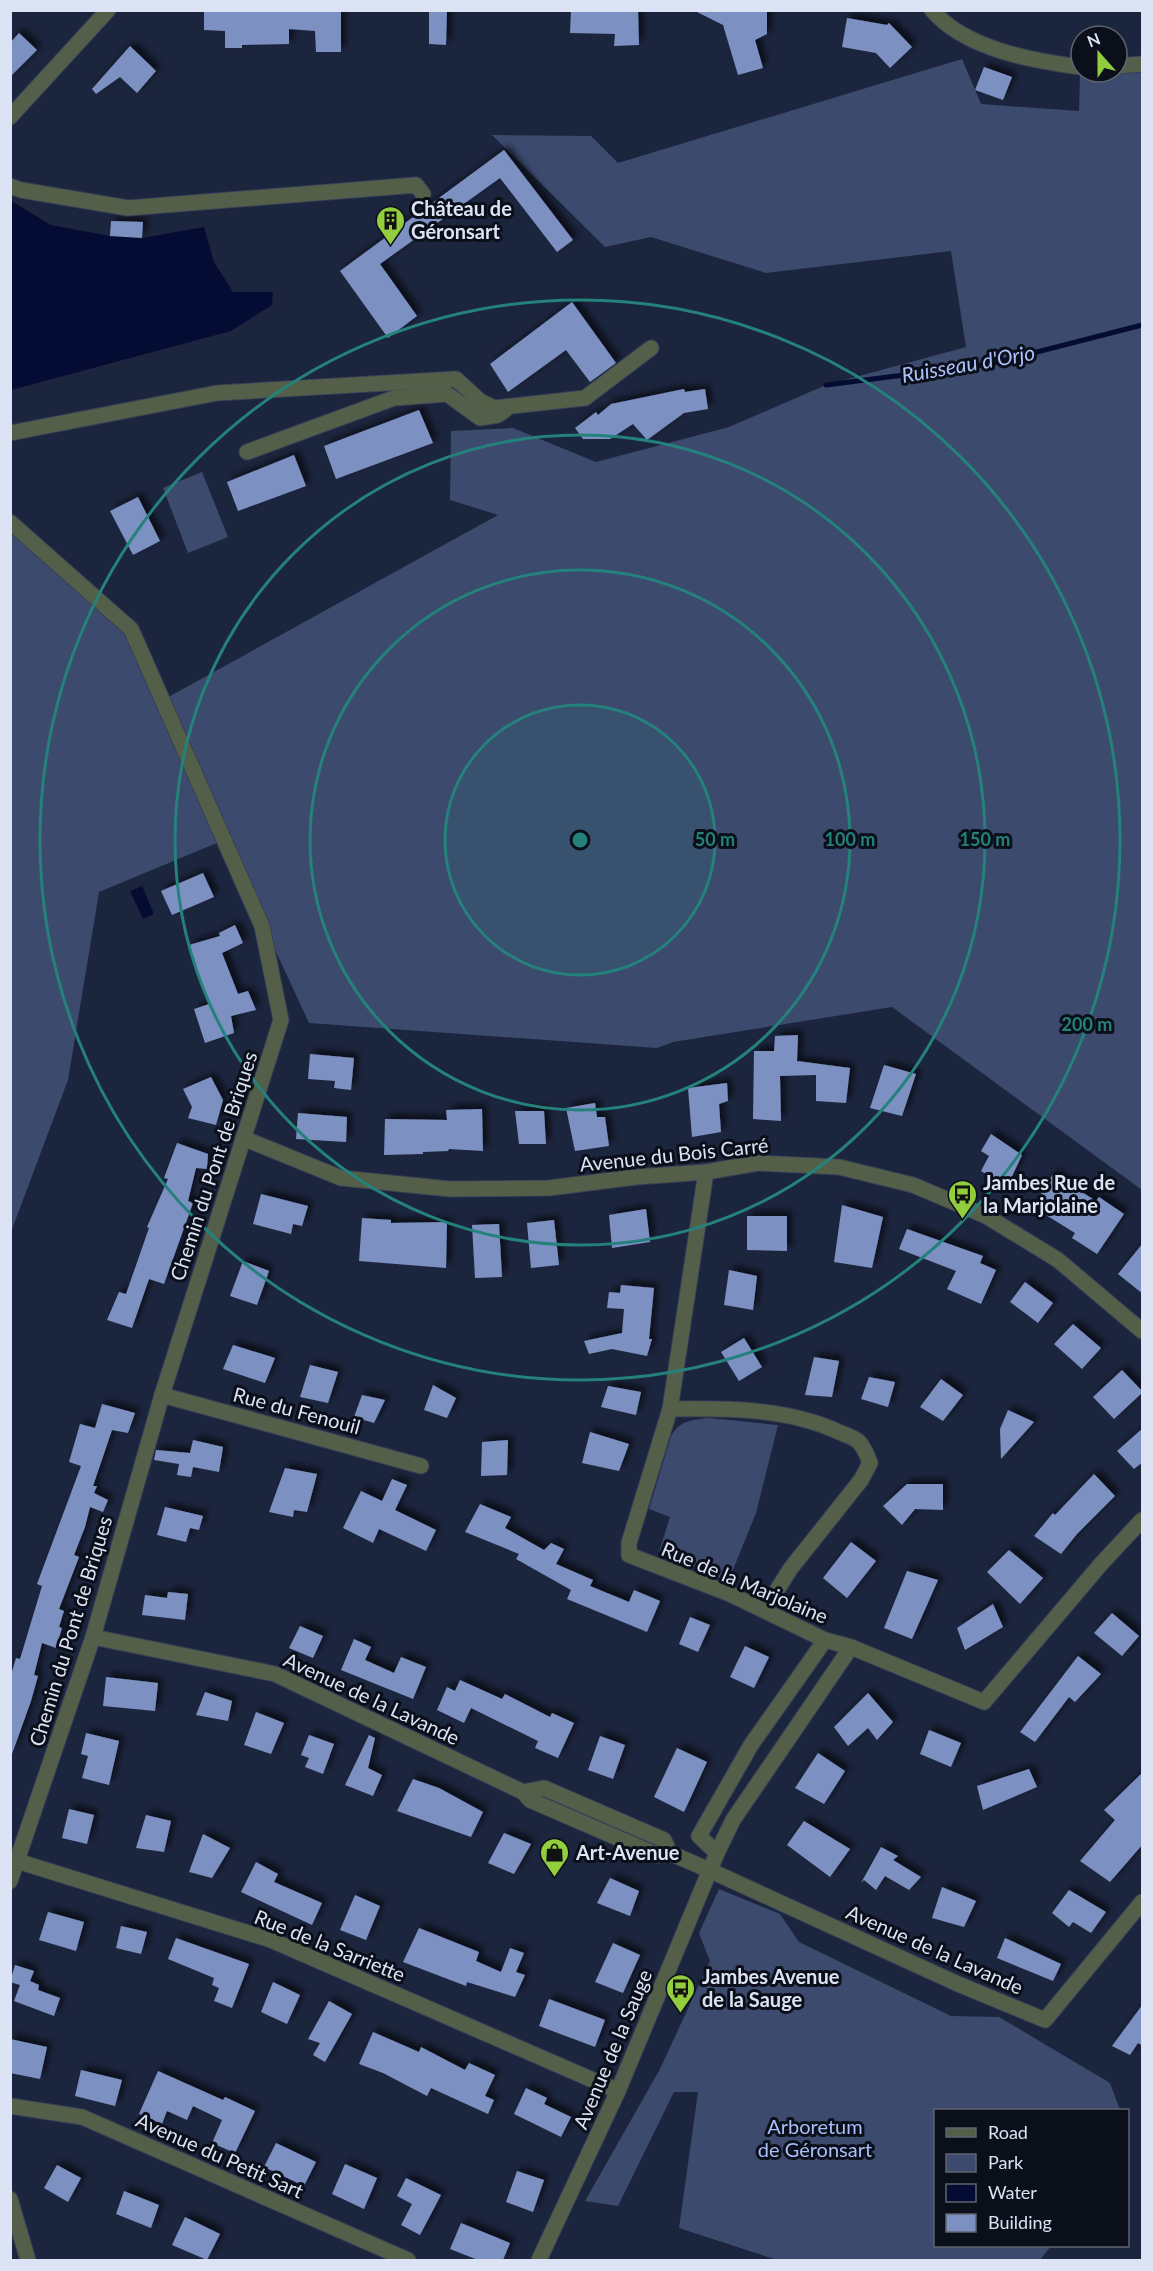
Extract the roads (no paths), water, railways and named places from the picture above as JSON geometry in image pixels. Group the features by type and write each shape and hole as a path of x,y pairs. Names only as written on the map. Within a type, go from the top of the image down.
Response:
{"street":[{"path":"10,117 108,10"},
{"path":"932,10 941,22 991,48 1043,62 1069,66"},
{"path":"10,186 21,190 128,208 416,185 423,194"},
{"path":"10,433 218,393 254,389 456,379 480,401 494,408 585,398 651,348"},
{"path":"247,452 394,398 447,394 480,418 498,415 509,407"},
{"name":"Chemin du Pont de Briques","path":"10,522 131,628 262,926 281,1020 162,1395 93,1636 10,1881"},
{"name":"Avenue du Bois Carré","path":"243,1138 341,1178 450,1189 549,1188 636,1177 706,1172 758,1163 839,1167 913,1185 986,1216 1058,1260 1143,1331"},
{"name":"Rue de la Marjolaine","path":"706,1172 670,1410 629,1543 629,1556 765,1609 825,1640 851,1647 984,1702 1101,1564 1143,1520"},
{"name":"Rue du Fenouil","path":"162,1395 421,1466"},
{"path":"670,1410 708,1409 780,1413 828,1427 857,1440 867,1451 870,1462 861,1479 790,1568 765,1609"},
{"name":"Avenue de la Lavande","path":"93,1636 275,1674 523,1792 544,1788 664,1840 670,1853 958,1984 1045,2020 1143,1902"},
{"path":"717,1853 699,1836 751,1745 825,1640"},
{"name":"Avenue de la Sauge","path":"540,2260 618,2091 717,1853 733,1820 851,1647"},
{"name":"Rue de la Sarriette","path":"17,1861 271,1940 618,2091"},
{"name":"Avenue du Petit Sart","path":"10,2106 82,2117 408,2260"},
{"path":"10,2199 28,2260"}],"water":[{"path":"11,201 51,225 110,236 142,238 204,227 214,262 233,292 273,292 272,305 231,331 11,390"},
{"path":"142,886 154,914 143,919 130,891"}],"waterway":[{"name":"Ruisseau d'Orjo","path":"826,385 990,364 1142,325"}],"place":[{"name":"Château de Géronsart","path":"390,246"},
{"name":"Jambes Rue de la Marjolaine","path":"962,1220"},
{"name":"Art-Avenue","path":"555,1878"},
{"name":"Jambes Avenue de la Sauge","path":"681,2014"}],"park label":[{"name":"Arboretum de Géronsart","path":"815,2138"}]}
